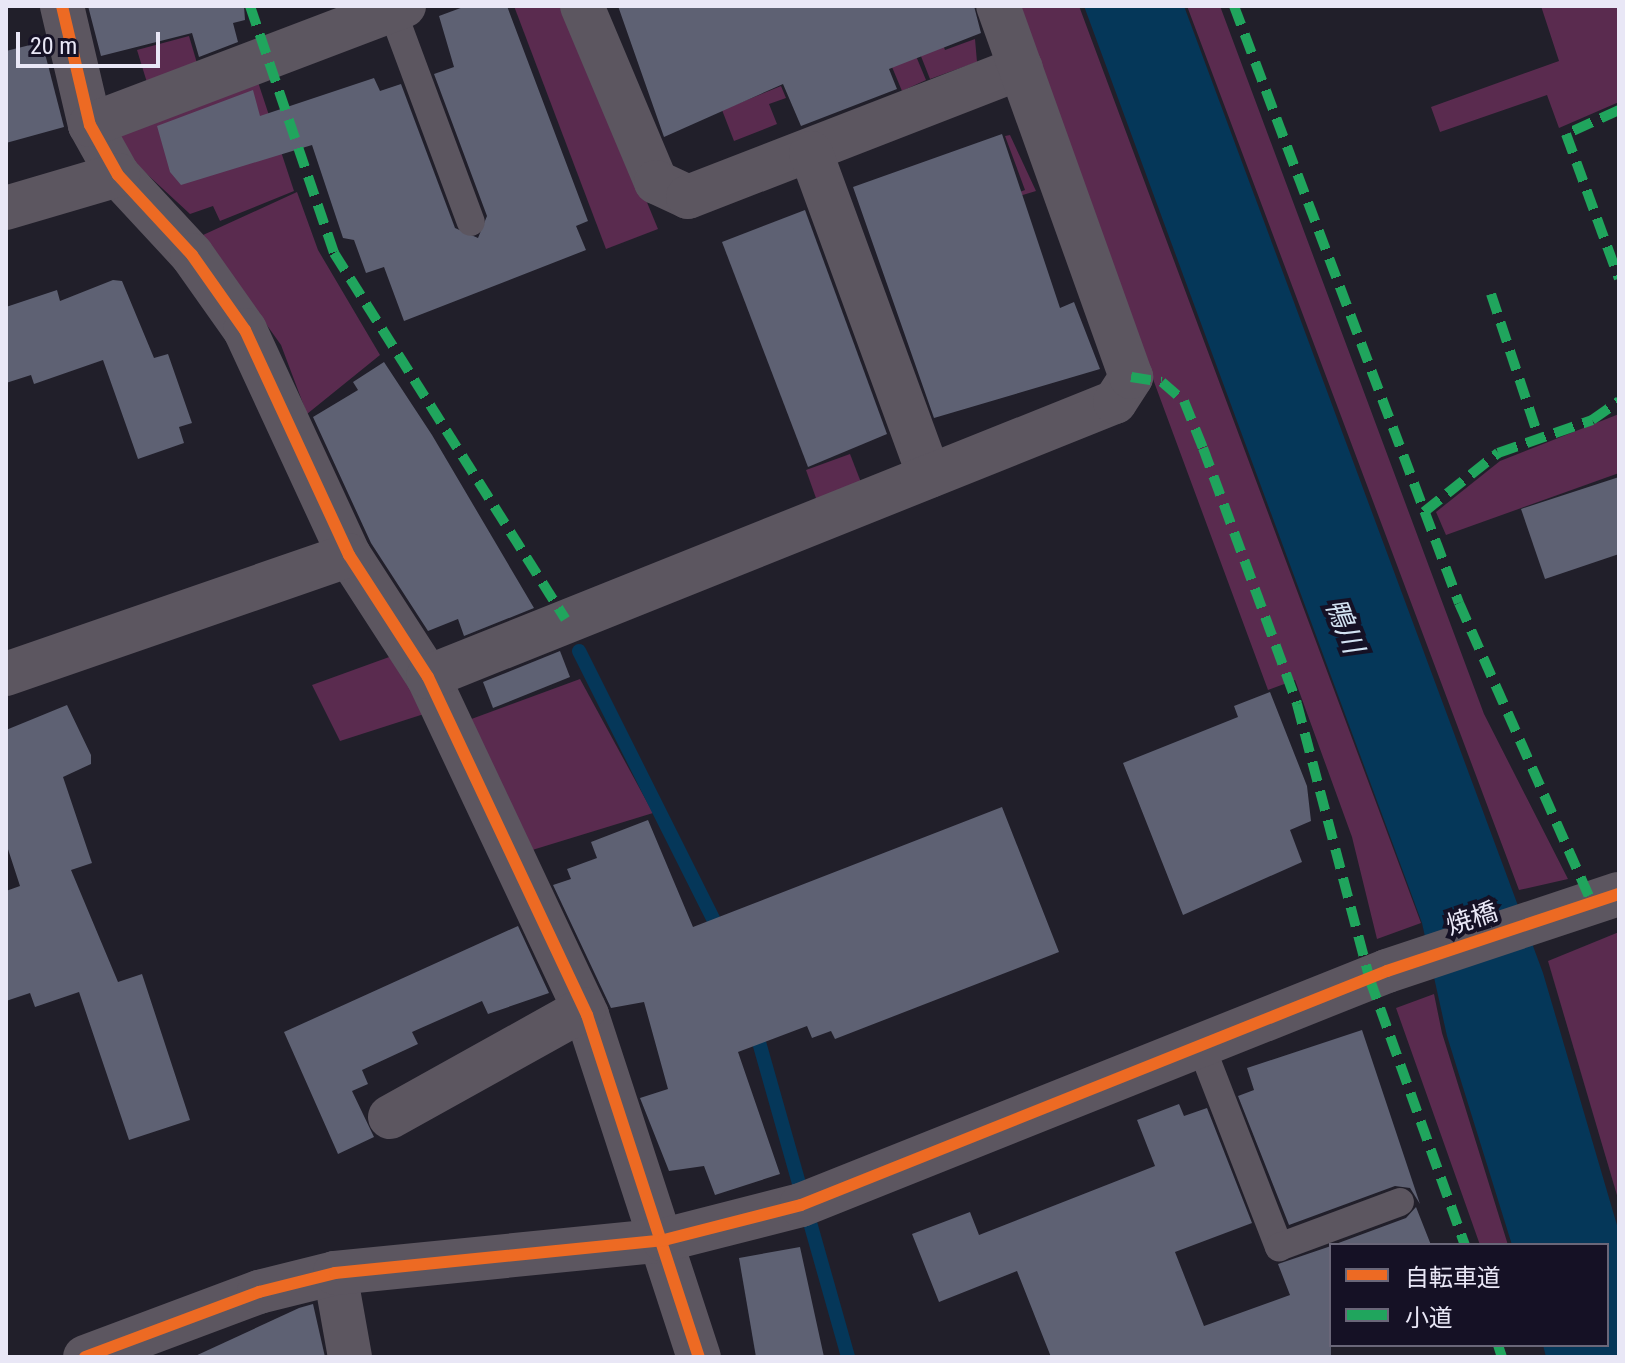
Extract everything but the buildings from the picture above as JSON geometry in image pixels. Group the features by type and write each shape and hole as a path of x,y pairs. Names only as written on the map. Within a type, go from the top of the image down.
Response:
{"street":[{"path":"62,6 90,125 118,175 192,255 245,330 349,555 428,677 584,1009 664,1240 699,1357"},
{"path":"582,6 656,182 688,197 811,153 1021,68"},
{"path":"428,677 1115,402 1131,377 998,6"},
{"path":"90,125 398,8"},
{"path":"811,153 929,476"},
{"path":"6,208 118,175"},
{"path":"6,674 349,555"},
{"name":"焼橋","path":"85,1357 259,1292 335,1273 664,1240 816,1199 1387,971 1619,894"},
{"path":"390,1117 584,1009"},
{"path":"335,1273 350,1357"}],"lane":[{"path":"398,8 471,222"},
{"path":"1201,1046 1279,1247 1400,1202"}],"shaded area":[{"path":"514,6 566,6 658,229 606,249"},
{"path":"1015,6 1079,6 1421,923 1377,939 1352,837 1295,680 1268,690"},
{"path":"1187,6 1220,6 1484,714 1568,879 1519,890"},
{"path":"1541,6 1619,6 1619,102 1559,128 1547,95 1440,132 1431,107 1559,61"},
{"path":"934,22 945,50 975,39 977,62 930,79 911,31"},
{"path":"906,32 926,80 902,91 887,55"},
{"path":"189,36 199,70 149,89 137,50"},
{"path":"258,82 294,191 220,221 213,206 190,214 122,151 118,128"},
{"path":"781,86 786,98 769,104 777,124 734,141 722,110"},
{"path":"1010,135 1036,191 951,217 1025,190 1005,136"},
{"path":"297,192 318,250 380,355 307,414 281,345 203,235"},
{"path":"1619,414 1619,473 1446,535 1436,512 1500,461"},
{"path":"850,454 862,485 817,501 806,470"},
{"path":"392,656 424,714 340,741 312,685"},
{"path":"580,679 653,813 529,851 466,721"},
{"path":"1619,932 1619,1202 1548,961"},
{"path":"1434,994 1442,1033 1507,1243 1479,1243 1396,1008"}],"water":[{"name":"鴨川","path":"1084,6 1184,6 1543,973 1619,1232 1619,1357 1546,1357 1544,1347 1609,1347 1609,1243 1511,1243 1447,1036 1422,923"}],"waterway":[{"path":"579,651 720,933"},
{"path":"755,1028 848,1357"}],"marked path":[{"path":"250,6 334,253 565,619"},
{"path":"1234,6 1459,603 1592,903"},
{"path":"1619,110 1566,134 1619,279"},
{"path":"1491,294 1539,438"},
{"path":"1131,377 1162,382 1184,401 1203,448 1297,704 1370,980 1464,1243"},
{"path":"1424,512 1498,453 1592,420 1619,401"},
{"path":"1499,1347 1502,1357"}],"cycle path":[{"path":"62,6 90,125 118,175 192,255 245,330 349,555 428,677 587,1015 699,1357"},
{"path":"85,1357 259,1292 335,1273 664,1240 801,1205 1387,971 1619,894"}]}
